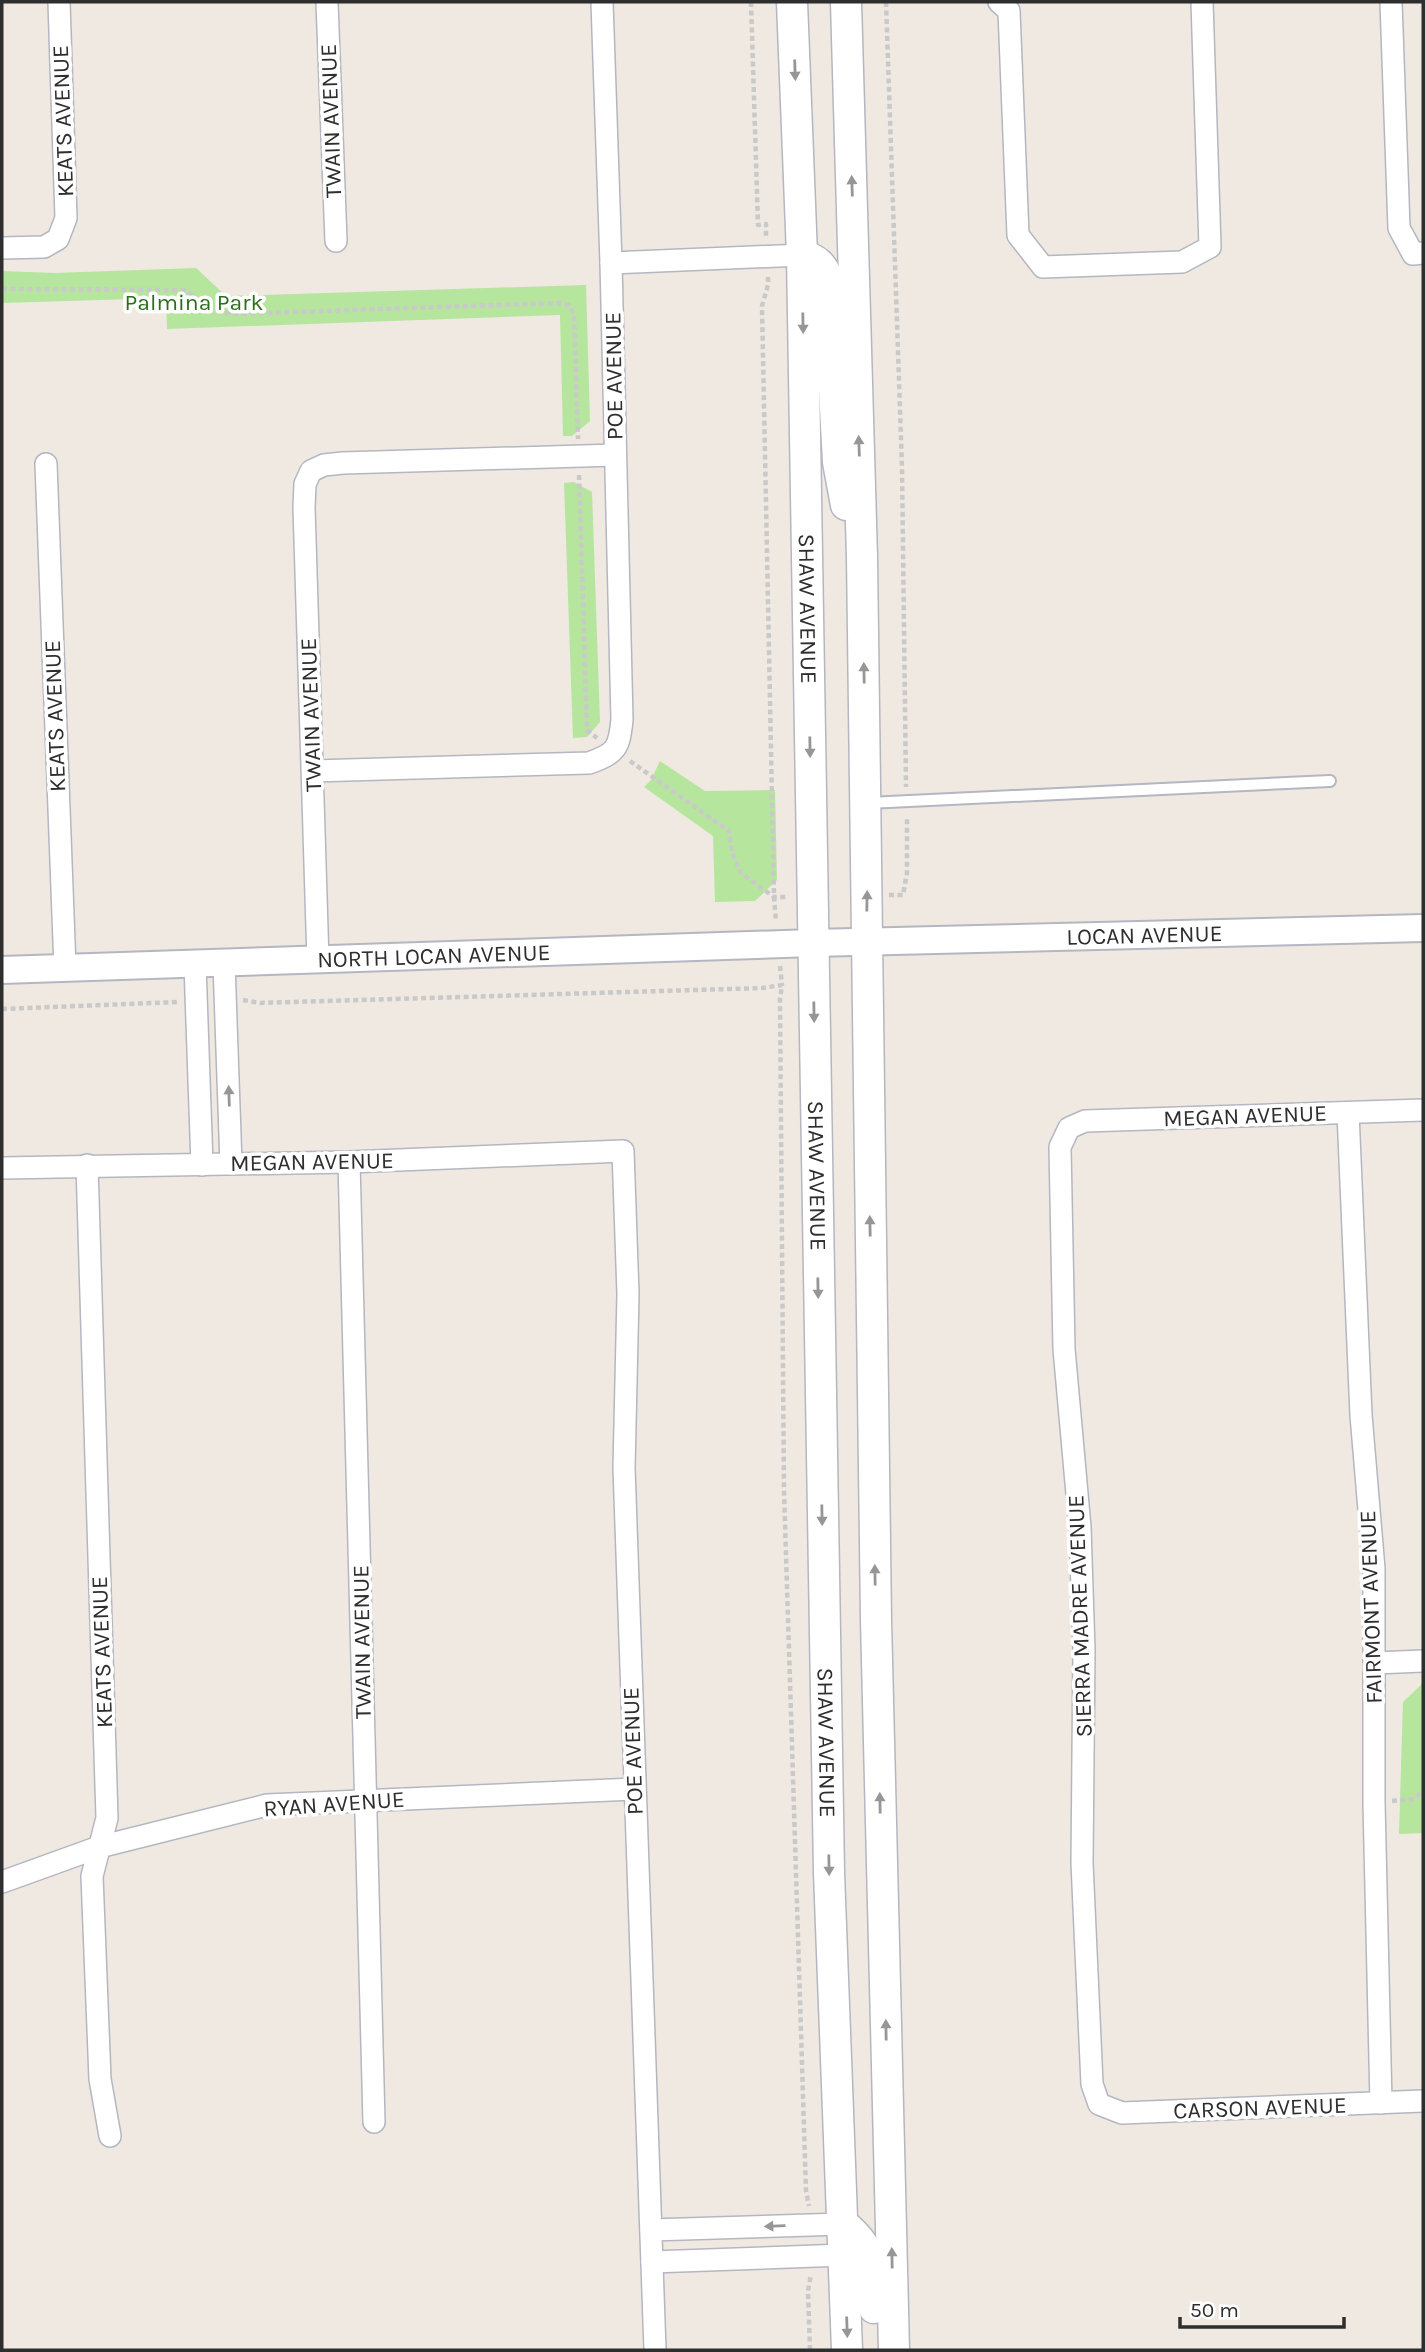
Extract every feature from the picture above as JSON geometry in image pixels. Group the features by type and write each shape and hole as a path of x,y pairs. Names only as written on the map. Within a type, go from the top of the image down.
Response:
{"main road":[{"name":"SHAW AVENUE","path":"792,2 802,255 829,1873 848,2350"},
{"path":"846,2 862,557 875,1594 894,2350"},
{"path":"802,255 813,258 824,268 828,279 838,463 843,496 862,557"},
{"path":"843,2224 859,2237 871,2262 875,2350"}],"street":[{"name":"KEATS AVENUE","path":"2,248 44,247 58,239 66,218 59,2"},
{"name":"TWAIN AVENUE","path":"327,2 336,241"},
{"name":"POE AVENUE","path":"313,771 589,763 607,757 619,742 622,720 602,2"},
{"path":"999,2 1009,11 1018,235 1042,267 1182,262 1210,247 1202,2"},
{"path":"1391,2 1399,228 1413,254 1423,253"},
{"path":"611,263 802,255"},
{"name":"TWAIN AVENUE","path":"318,961 304,507 305,484 311,471 324,465 343,463 615,455"},
{"name":"KEATS AVENUE","path":"46,464 65,968"},
{"name":"LOCAN AVENUE","path":"867,942 1423,928"},
{"name":"NORTH LOCAN AVENUE","path":"2,970 867,942"},
{"path":"224,964 231,1164"},
{"path":"195,965 202,1165"},
{"name":"MEGAN AVENUE","path":"1069,1128 1085,1121 1423,1110"},
{"name":"FAIRMONT AVENUE","path":"1348,1112 1361,1415 1374,1569 1374,1804 1381,2103"},
{"name":"SIERRA MADRE AVENUE","path":"1069,1128 1060,1147 1063,1349 1080,1527 1084,1650 1082,1863 1092,2084 1099,2104"},
{"name":"POE AVENUE","path":"623,1151 628,1294 624,1468 655,2350"},
{"name":"MEGAN AVENUE","path":"2,1168 349,1162 623,1151"},
{"name":"TWAIN AVENUE","path":"349,1162 374,2122"},
{"name":"KEATS AVENUE","path":"87,1165 107,1818 92,1877 100,2079 110,2136"},
{"path":"1375,1663 1423,1661"},
{"name":"RYAN AVENUE","path":"2,1882 99,1847 267,1805 634,1789"},
{"name":"CARSON AVENUE","path":"1099,2104 1122,2113 1423,2101"},
{"path":"651,2230 843,2224"},
{"path":"652,2262 844,2255"}],"lane":[{"path":"866,803 1330,781"}],"path":[{"path":"751,2 758,225 766,224 768,285 762,306 774,897 813,897"},
{"path":"867,896 903,895 907,873 902,468 886,2"},
{"path":"244,1000 260,1003 762,988 782,985 780,1013 785,1491 805,2176 809,2205"},
{"path":"2,1009 175,1002"},
{"path":"1374,1804 1414,1798 1423,1791"},
{"path":"810,2350 808,2291 811,2273"}],"green space":[{"name":"Palmina Park","path":"196,268 226,296 586,285 590,421 572,436 563,436 560,315 167,329 166,298 2,303 2,271 54,273"},
{"path":"574,482 592,492 600,722 587,737 573,738 564,483"},
{"path":"660,761 705,791 775,790 777,880 755,901 715,902 713,836 644,787 651,780"},
{"path":"1423,1683 1423,1833 1399,1834 1403,1702"}]}
